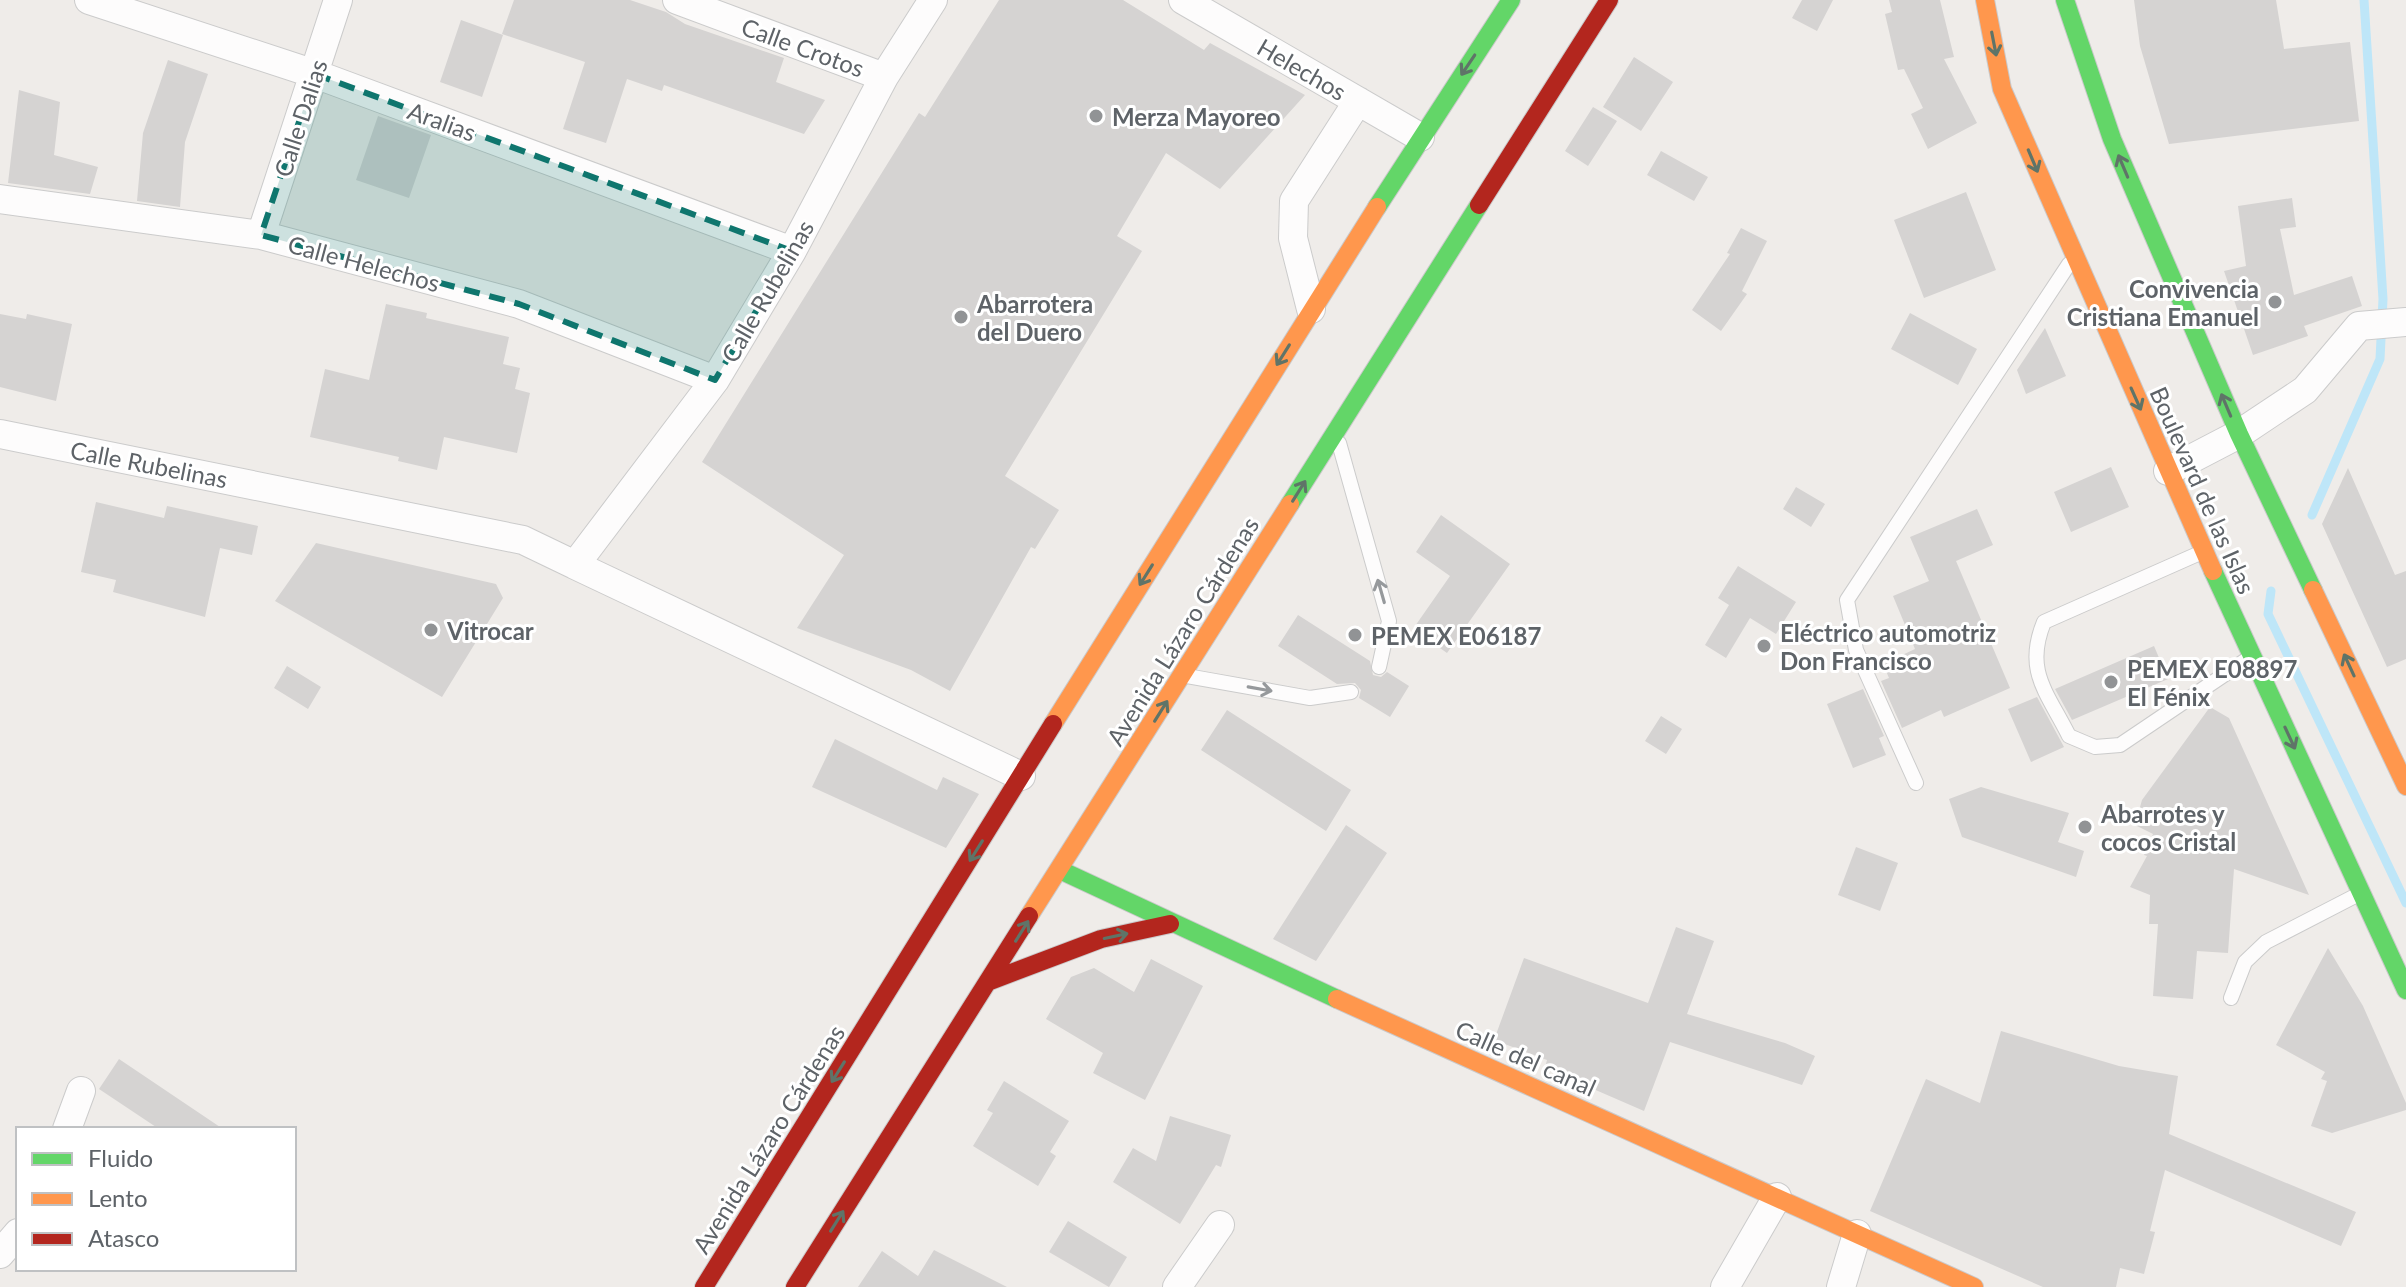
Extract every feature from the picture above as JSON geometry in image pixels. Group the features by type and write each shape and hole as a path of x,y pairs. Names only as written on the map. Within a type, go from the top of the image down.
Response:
{"main road":[{"name":"Avenida Lázaro Cárdenas","path":"704,1287 1311,309 1511,0"},
{"name":"Avenida Lázaro Cárdenas","path":"795,1287 1609,0"},
{"name":"Boulevard de las Islas","path":"1985,0 2002,89 2204,552 2406,990"},
{"path":"2065,0 2112,139 2239,434 2406,786"},
{"name":"Calle del canal","path":"1060,870 1170,924 1974,1287"},
{"path":"990,981 1101,939 1170,924"}],"street":[{"name":"Aralias","path":"89,0 315,74 792,251"},
{"name":"Calle Dalias","path":"261,235 338,0"},
{"name":"Calle Crotos","path":"677,0 884,77"},
{"name":"Calle Rubelinas","path":"575,565 715,380 792,251 884,77 933,0"},
{"name":"Helechos","path":"1183,0 1420,137"},
{"path":"1311,309 1293,238 1294,201 1358,101"},
{"name":"Calle Helechos","path":"0,199 261,235 519,304 715,380"},
{"path":"2168,471 2239,434 2305,390 2359,326 2406,322"},
{"name":"Calle Rubelinas","path":"0,434 523,540 1021,776"},
{"path":"68,1127 81,1091"},
{"path":"1725,1287 1777,1197"},
{"path":"1177,1287 1220,1225"},
{"path":"1841,1287 1857,1234"},
{"path":"0,1254 16,1235"}],"lane":[{"path":"1916,783 1856,650 1847,600 2074,257"},
{"path":"1336,432 1389,621 1379,667"},
{"path":"2204,552 2044,622 2035,645 2035,670 2069,736 2095,747 2120,745 2252,656"},
{"path":"1183,675 1310,698 1351,692"},
{"path":"2231,998 2245,962 2266,942 2361,892"}],"highlighted area":[{"path":"315,74 792,251 715,380 519,304 261,235"}],"building":[{"path":"514,0 630,0 666,12 685,24 784,58 776,82 825,100 804,134 664,85 662,91 627,79 606,143 563,129 585,62 502,34"},
{"path":"999,0 1123,0 1204,50 1210,43 1305,95 1220,189 1166,153 1117,236 1142,251 1005,476 1059,510 1035,549 1031,547 950,691 911,670 797,628 844,555 702,462 919,113 925,117"},
{"path":"1802,0 1833,0 1817,31 1792,18"},
{"path":"1889,0 1940,0 1954,57 1944,59 1977,123 1928,149 1911,114 1923,108 1904,69 1898,70 1885,14 1892,12"},
{"path":"2134,0 2276,0 2284,49 2350,42 2359,121 2169,144 2140,46"},
{"path":"461,20 503,35 482,97 440,82"},
{"path":"1634,57 1673,82 1641,131 1603,107"},
{"path":"168,60 208,74 185,142 180,207 137,201 143,133"},
{"path":"19,90 60,102 54,155 98,167 90,194 8,183"},
{"path":"1593,107 1617,121 1588,166 1565,151"},
{"path":"378,116 431,135 409,198 356,180"},
{"path":"1661,151 1708,177 1694,201 1647,175"},
{"path":"1966,192 1996,270 1924,298 1894,220"},
{"path":"2292,198 2296,227 2280,229 2294,295 2352,276 2362,306 2304,326 2308,336 2253,355 2224,271 2246,266 2238,206"},
{"path":"1741,228 1767,241 1742,291 1747,294 1721,331 1692,310 1730,254 1727,253"},
{"path":"386,304 427,313 426,318 509,337 503,364 520,368 515,389 530,393 517,453 444,437 437,470 398,461 399,457 310,437 325,369 369,380"},
{"path":"1910,313 1977,349 1958,385 1891,349"},
{"path":"0,314 26,319 27,314 72,324 56,401 0,387"},
{"path":"2045,328 2066,376 2026,394 2017,370"},
{"path":"2111,467 2129,507 2071,532 2054,492"},
{"path":"2348,468 2395,575 2406,571 2406,659 2387,667 2322,524"},
{"path":"1796,487 1825,504 1811,527 1783,509"},
{"path":"96,502 164,518 167,506 258,526 252,555 220,548 205,617 113,592 116,580 81,572"},
{"path":"1977,509 1993,545 1956,561 2010,688 1944,717 1941,710 1902,728 1881,681 1889,678 1883,664 1915,649 1893,596 1929,581 1910,537"},
{"path":"1441,515 1510,564 1447,653 1413,629 1450,576 1416,552"},
{"path":"316,543 496,584 503,598 442,697 275,601"},
{"path":"1738,566 1796,602 1776,634 1750,618 1726,658 1705,645 1729,605 1718,598"},
{"path":"1298,615 1370,661 1373,675 1381,677 1387,672 1409,686 1390,717 1359,698 1361,690 1355,683 1337,684 1278,646"},
{"path":"2154,646 2168,679 2072,720 2055,689"},
{"path":"287,666 321,687 308,709 274,688"},
{"path":"1863,689 1884,736 1879,738 1886,755 1853,768 1827,704"},
{"path":"2037,697 2064,747 2031,762 2008,709"},
{"path":"2210,707 2229,718 2309,895 2234,869 2228,953 2197,951 2193,999 2153,996 2158,924 2149,924 2150,895 2130,887 2147,856 2144,855 2153,834 2135,825 2142,800"},
{"path":"1227,710 1351,790 1326,831 1201,750"},
{"path":"1661,716 1682,729 1666,754 1645,741"},
{"path":"835,739 937,790 943,777 979,794 946,848 812,787"},
{"path":"1981,787 2069,813 2058,842 2084,851 2076,877 1962,837 1949,799"},
{"path":"1346,825 1387,853 1316,961 1273,939"},
{"path":"1856,847 1898,863 1880,911 1838,895"},
{"path":"1676,927 1714,941 1687,1014 1785,1043 1815,1056 1802,1085 1670,1042 1644,1111 1545,1068 1547,1060 1494,1040 1524,958 1648,1003"},
{"path":"2328,948 2363,1006 2406,1103 2406,1110 2332,1133 2311,1126 2327,1081 2321,1079 2325,1072 2276,1045"},
{"path":"1151,959 1203,986 1145,1100 1093,1073 1103,1053 1046,1019 1071,977 1094,968 1134,992"},
{"path":"2001,1031 2119,1066 2178,1076 2169,1134 2356,1212 2341,1246 2165,1170 2150,1231 2155,1232 2144,1274 2120,1268 2116,1287 2043,1287 1870,1211 1926,1079 1980,1103"},
{"path":"119,1059 220,1127 156,1127 99,1089"},
{"path":"1004,1081 1069,1121 1050,1152 1056,1156 1038,1186 973,1146 993,1113 987,1110"},
{"path":"1170,1116 1231,1135 1221,1167 1216,1165 1180,1224 1113,1182 1133,1148 1156,1161"},
{"path":"1068,1221 1127,1257 1109,1287 1049,1252"},
{"path":"934,1250 1007,1287 858,1287 882,1251 918,1276"}],"waterway":[{"path":"2312,515 2380,359 2383,299 2364,0"},
{"path":"2271,591 2268,614 2406,903"}],"traffic: fast":[{"path":"1377,207 1511,0"},
{"path":"2065,0 2112,139 2239,434 2313,590"},
{"path":"1290,504 1479,205"},
{"path":"2213,571 2406,990"},
{"path":"1060,870 1337,999"}],"traffic: slow":[{"path":"1985,0 2002,89 2213,571"},
{"path":"1053,724 1377,207"},
{"path":"1029,916 1290,504"},
{"path":"2313,590 2406,786"},
{"path":"1337,999 1974,1287"}],"traffic: jam":[{"path":"1479,205 1609,0"},
{"path":"704,1287 1053,724"},
{"path":"795,1287 1029,916"},
{"path":"990,981 1101,939 1170,924"}],"place":[{"name":"Merza Mayoreo","path":"1096,116"},
{"name":"Convivencia Cristiana Emanuel","path":"2275,302"},
{"name":"Abarrotera del Duero","path":"961,317"},
{"name":"Vitrocar","path":"431,630"},
{"name":"PEMEX E06187","path":"1355,635"},
{"name":"Eléctrico automotriz Don Francisco","path":"1764,646"},
{"name":"PEMEX E08897 El Fénix","path":"2111,682"},
{"name":"Abarrotes y cocos Cristal","path":"2085,827"}]}
